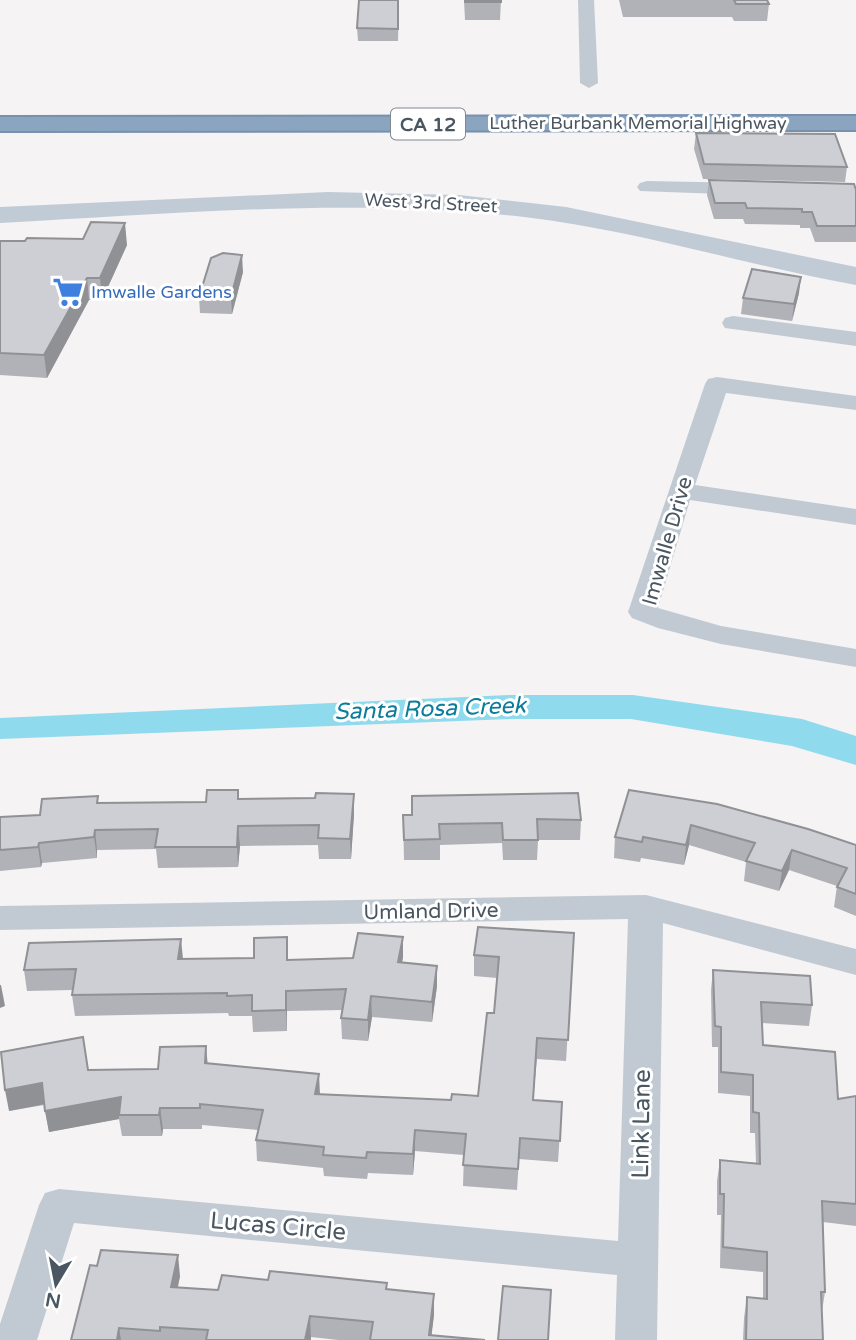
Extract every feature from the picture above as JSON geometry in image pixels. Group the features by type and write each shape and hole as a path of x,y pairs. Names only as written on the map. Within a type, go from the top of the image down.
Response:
{"highway":[{"name":"Luther Burbank Memorial Highway","path":"1,107 856,101"},
{"name":"Luther Burbank Memorial Highway","path":"1,107 856,123"}],"main road":[{"name":"West 3rd Street","path":"0,215 335,200 467,203 616,223 775,261 856,276"}],"street":[{"path":"586,0 589,83"},
{"path":"647,187 768,190"},
{"path":"733,323 856,339"},
{"name":"Imwalle Drive","path":"856,402 717,384 642,612 728,638 856,658"},
{"path":"680,491 856,517"},
{"name":"Umland Drive","path":"0,918 646,907 856,962"},
{"name":"Link Lane","path":"636,1340 646,907"},
{"name":"Lucas Circle","path":"16,1340 59,1205 638,1260"}],"water":[{"name":"Santa Rosa Creek","path":"509,695 633,695 802,719 856,736 856,765 792,746 631,719 510,719 0,739 0,718"}],"building":[{"path":"359,0 398,0 398,29 357,28"},
{"path":"501,0 501,2 465,2"},
{"path":"734,0 767,0 769,4 736,4"},
{"path":"696,133 835,134 847,167 704,164"},
{"path":"709,180 854,184 856,226 817,226 812,212 802,212 802,209 747,208 745,203 715,203"},
{"path":"91,222 125,223 100,278 87,278 44,355 0,353 0,241 25,241 27,238 83,239"},
{"path":"223,253 242,255 231,297 199,297 211,258"},
{"path":"752,269 801,277 794,304 743,298"},
{"path":"207,790 238,790 238,799 315,798 316,793 354,794 350,839 318,838 319,825 238,826 237,847 155,847 158,829 95,830 94,837 39,843 38,847 0,850 0,817 40,815 42,799 98,796 97,803 206,802"},
{"path":"629,790 717,804 856,845 856,894 837,887 847,868 792,850 782,871 746,861 755,843 691,825 686,845 643,837 642,842 615,837"},
{"path":"578,793 581,820 537,819 538,840 503,840 502,823 439,824 440,839 404,840 403,815 412,815 412,796"},
{"path":"478,927 574,933 568,1040 537,1038 533,1100 562,1102 560,1141 520,1138 518,1169 463,1165 466,1134 415,1130 413,1154 367,1152 366,1158 323,1155 324,1147 256,1140 263,1110 200,1104 200,1108 160,1108 159,1115 119,1115 121,1097 45,1111 42,1083 5,1090 1,1052 83,1037 88,1070 158,1069 160,1047 206,1046 205,1063 319,1074 315,1094 451,1100 452,1094 478,1096 487,1013 494,1013 499,957 474,955"},
{"path":"358,933 403,937 398,962 437,966 432,1002 371,996 368,1020 341,1018 346,989 286,991 286,1010 252,1011 252,995 72,995 76,969 24,970 29,943 181,939 178,959 254,958 254,938 287,937 287,960 353,958"},
{"path":"713,970 810,976 812,1005 761,1002 763,1045 835,1052 838,1099 856,1096 856,1204 822,1201 825,1292 821,1292 823,1340 746,1340 747,1297 767,1299 767,1252 723,1247 724,1194 720,1194 720,1160 760,1164 759,1113 753,1112 753,1075 721,1072 721,1027 715,1026"},
{"path":"101,1250 178,1255 171,1287 218,1290 222,1275 268,1280 270,1271 387,1283 386,1289 434,1294 429,1335 485,1340 370,1340 373,1322 310,1316 305,1340 206,1340 208,1330 160,1327 160,1331 119,1328 117,1340 71,1340 90,1265 97,1266"},
{"path":"503,1286 551,1290 548,1340 498,1340"}],"place":[{"name":"Imwalle Gardens","path":"68,292"}]}
